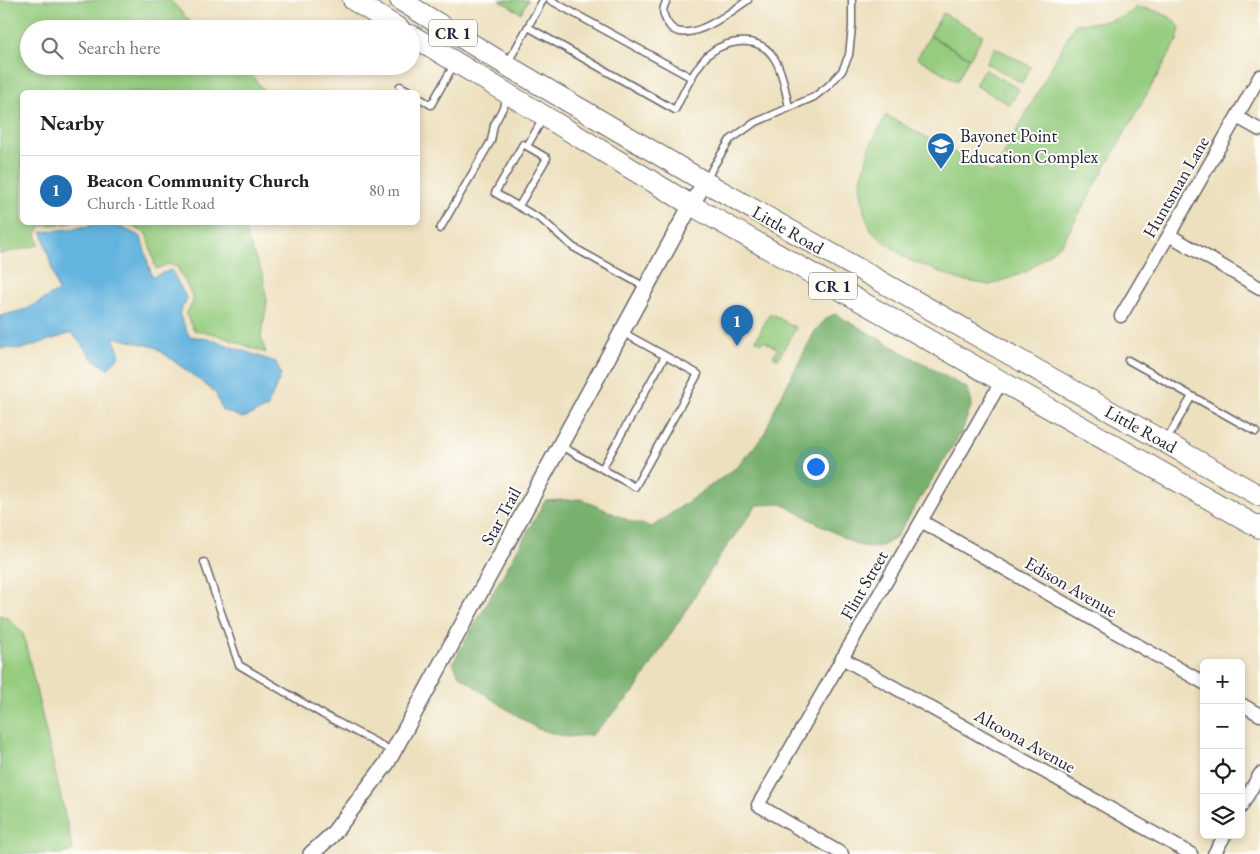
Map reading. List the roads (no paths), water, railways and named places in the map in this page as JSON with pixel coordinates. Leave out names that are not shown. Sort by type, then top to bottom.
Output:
[{"type":"main road","points":[[353,0],[385,20]]},
{"type":"main road","name":"Little Road","points":[[400,0],[506,65],[705,182],[1260,496]]},
{"type":"main road","name":"Little Road","points":[[420,40],[691,205],[1260,528]]},
{"type":"street","name":"Huntsman Lane","points":[[1121,316],[1260,76]]},
{"type":"street","points":[[1237,117],[1260,130]]},
{"type":"street","name":"Star Trail","points":[[311,854],[332,835],[394,752],[705,182]]},
{"type":"street","points":[[1169,235],[1260,288]]},
{"type":"street","name":"Flint Street","points":[[842,854],[758,805],[1001,382]]},
{"type":"street","name":"Edison Avenue","points":[[921,521],[1200,681]]},
{"type":"street","name":"Altoona Avenue","points":[[842,658],[1191,854]]},
{"type":"street","points":[[1245,706],[1260,715]]},
{"type":"street","points":[[1245,800],[1260,774]]},
{"type":"street","points":[[1214,854],[1223,839]]},
{"type":"lane","points":[[506,65],[543,0]]},
{"type":"lane","points":[[550,0],[692,78]]},
{"type":"lane","points":[[667,0],[663,15],[669,26],[678,31],[690,32],[709,26],[748,0]]},
{"type":"lane","points":[[705,182],[730,140],[754,123],[814,97],[842,71],[849,55],[852,0]]},
{"type":"lane","points":[[528,27],[675,110],[701,63],[712,51],[730,43],[747,42],[761,45],[774,56],[778,64],[789,107]]},
{"type":"lane","points":[[420,98],[430,105],[456,62]]},
{"type":"lane","points":[[400,86],[407,90]]},
{"type":"lane","points":[[440,229],[491,141],[494,125],[510,95]]},
{"type":"lane","points":[[527,146],[544,116]]},
{"type":"lane","points":[[519,206],[547,158],[523,144],[495,192],[542,220],[573,247],[646,288]]},
{"type":"lane","points":[[560,446],[635,488],[698,374],[622,332]]},
{"type":"lane","points":[[602,469],[666,356]]},
{"type":"lane","points":[[1128,360],[1256,432]]},
{"type":"lane","points":[[1165,442],[1192,396]]},
{"type":"lane","points":[[204,562],[239,665],[322,714],[394,752]]},
{"type":"water","points":[[106,225],[123,228],[141,237],[152,277],[171,270],[187,299],[179,313],[189,336],[213,340],[276,362],[281,375],[267,408],[243,418],[222,410],[215,392],[155,347],[113,337],[120,355],[108,369],[93,359],[72,333],[22,349],[0,348],[0,316],[27,309],[58,291],[42,232]]},
{"type":"place","name":"Bayonet Point Education Complex","points":[[941,170]]},
{"type":"place","name":"Beacon Community Church","points":[[737,346]]}]
